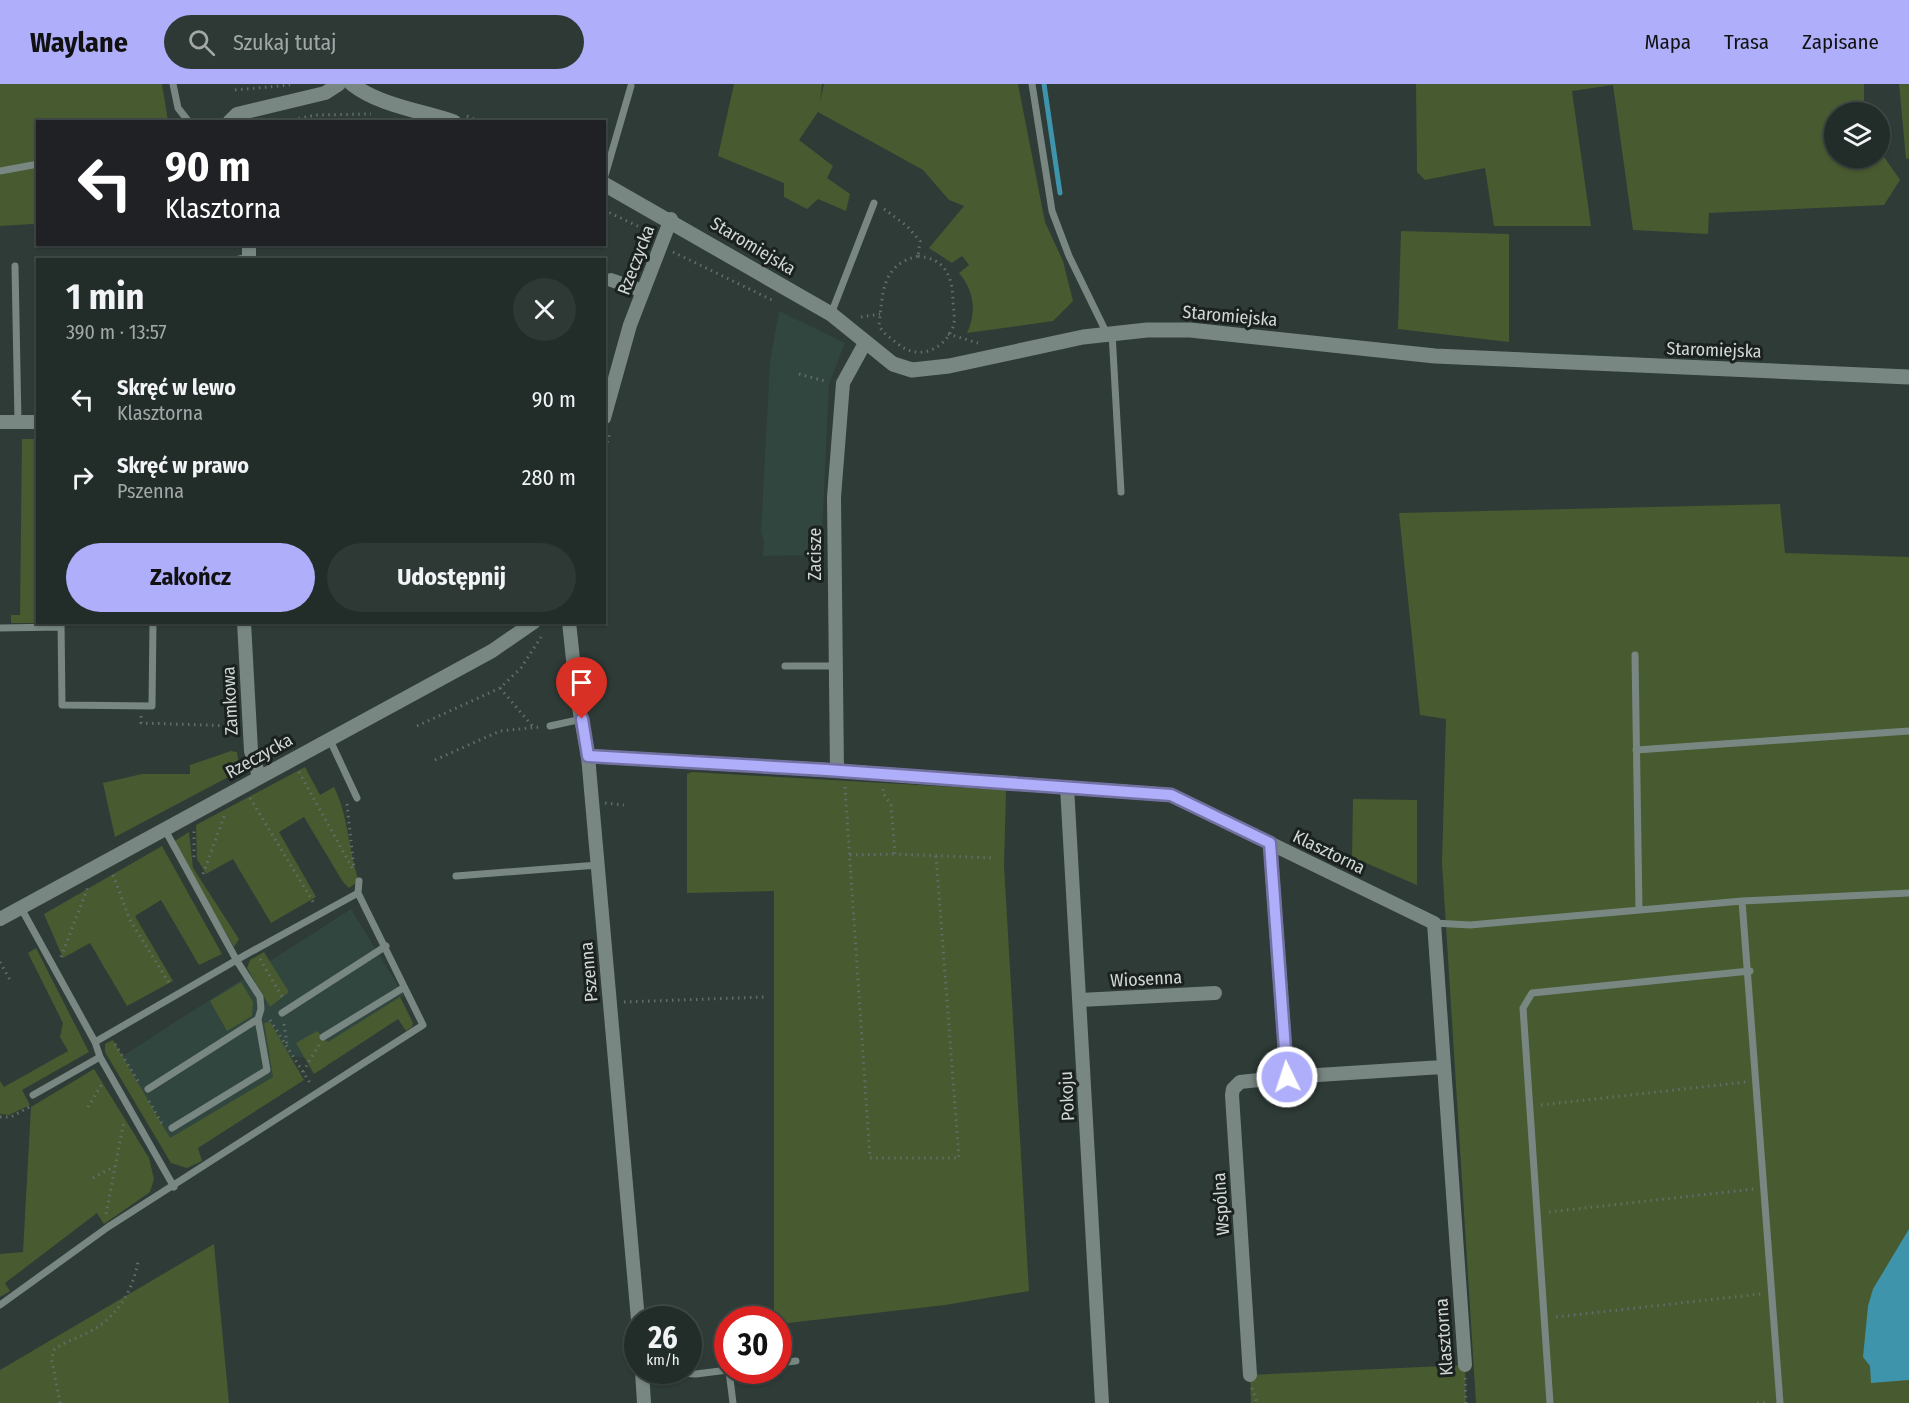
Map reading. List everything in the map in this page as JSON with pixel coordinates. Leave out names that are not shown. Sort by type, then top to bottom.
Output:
[{"type":"street","points":[[228,120],[237,114],[325,93],[339,84]]},
{"type":"street","points":[[352,84],[382,99],[448,120]]},
{"type":"street","name":"Staromiejska","points":[[606,185],[671,219],[831,314],[893,364],[921,370],[1109,333],[1190,330],[1457,358],[1909,377]]},
{"type":"street","name":"Rzeczycka","points":[[606,411],[630,325],[671,219]]},
{"type":"street","points":[[611,280],[643,291]]},
{"type":"street","name":"Zacisze","points":[[842,775],[835,666],[834,497],[843,383],[865,343]]},
{"type":"street","points":[[0,422],[36,422]]},
{"type":"street","name":"Zamkowa","points":[[244,624],[251,752],[259,776]]},
{"type":"street","name":"Pszenna","points":[[569,624],[588,756],[637,1306]]},
{"type":"street","name":"Rzeczycka","points":[[0,919],[540,625]]},
{"type":"street","name":"Klasztorna","points":[[588,756],[842,775],[884,774],[1171,795],[1434,923],[1464,1365]]},
{"type":"street","name":"Pokoju","points":[[1067,787],[1102,1403]]},
{"type":"street","points":[[1270,843],[1287,1077]]},
{"type":"street","name":"Wiosenna","points":[[1080,1000],[1215,993]]},
{"type":"street","name":"Wspólna","points":[[1250,1375],[1232,1095],[1240,1082],[1442,1067]]},
{"type":"street","points":[[643,1384],[644,1403]]},
{"type":"lane","points":[[173,84],[178,108],[187,120]]},
{"type":"lane","points":[[1032,84],[1052,211],[1069,256],[1109,333],[1121,492]]},
{"type":"lane","points":[[606,172],[632,86]]},
{"type":"lane","points":[[0,171],[36,164]]},
{"type":"lane","points":[[831,314],[874,203]]},
{"type":"lane","points":[[15,266],[18,422]]},
{"type":"lane","points":[[0,628],[62,625],[62,705],[152,706],[153,624]]},
{"type":"lane","points":[[1635,655],[1639,910]]},
{"type":"lane","points":[[784,666],[835,666]]},
{"type":"lane","points":[[550,726],[582,719]]},
{"type":"lane","points":[[1636,750],[1909,731]]},
{"type":"lane","points":[[329,738],[357,798]]},
{"type":"lane","points":[[164,828],[237,961],[260,997],[261,1009],[258,1019],[267,1070],[172,1128]]},
{"type":"lane","points":[[456,876],[598,865]]},
{"type":"lane","points":[[0,1305],[108,1227],[174,1187],[423,1025],[358,893],[360,881]]},
{"type":"lane","points":[[95,1042],[358,893]]},
{"type":"lane","points":[[1434,923],[1470,925],[1742,901],[1909,893]]},
{"type":"lane","points":[[1742,901],[1750,971],[1780,1403]]},
{"type":"lane","points":[[20,907],[95,1042],[100,1057],[174,1187]]},
{"type":"lane","points":[[282,1013],[386,946]]},
{"type":"lane","points":[[1550,1403],[1523,1008],[1532,993],[1750,971]]},
{"type":"lane","points":[[323,1037],[403,988]]},
{"type":"lane","points":[[148,1089],[258,1019]]},
{"type":"lane","points":[[33,1095],[100,1057]]},
{"type":"lane","points":[[792,1361],[796,1361]]},
{"type":"lane","points":[[730,1384],[733,1403]]},
{"type":"path","points":[[235,90],[296,84]]},
{"type":"path","points":[[291,120],[316,115],[360,114]]},
{"type":"path","points":[[874,203],[900,220],[920,241],[918,256]]},
{"type":"path","points":[[606,211],[654,234]]},
{"type":"path","points":[[669,249],[776,302]]},
{"type":"path","points":[[918,256],[937,262],[947,270],[952,279],[954,326],[934,350],[919,351],[902,348],[881,330],[879,325],[887,275],[899,263],[918,256]]},
{"type":"path","points":[[859,318],[880,314]]},
{"type":"path","points":[[948,334],[983,344]]},
{"type":"path","points":[[799,374],[833,383]]},
{"type":"path","points":[[417,726],[500,688],[520,668],[540,625]]},
{"type":"path","points":[[500,688],[534,728]]},
{"type":"path","points":[[141,723],[239,726]]},
{"type":"path","points":[[435,760],[500,731],[550,726]]},
{"type":"path","points":[[296,768],[360,881]]},
{"type":"path","points":[[884,774],[883,793],[891,805],[895,854]]},
{"type":"path","points":[[842,775],[850,855],[870,1158],[959,1158],[936,856]]},
{"type":"path","points":[[248,794],[320,913]]},
{"type":"path","points":[[347,801],[354,871]]},
{"type":"path","points":[[203,874],[228,804]]},
{"type":"path","points":[[194,823],[193,856],[208,883]]},
{"type":"path","points":[[850,855],[895,854],[993,858]]},
{"type":"path","points":[[110,868],[130,920],[177,996]]},
{"type":"path","points":[[61,958],[92,877]]},
{"type":"path","points":[[254,950],[290,1008]]},
{"type":"path","points":[[0,962],[10,980]]},
{"type":"path","points":[[610,1003],[764,997]]},
{"type":"path","points":[[282,1013],[288,1048]]},
{"type":"path","points":[[272,1022],[303,1072],[323,1037]]},
{"type":"path","points":[[1530,1107],[1757,1080]]},
{"type":"path","points":[[88,1107],[103,1083]]},
{"type":"path","points":[[0,1117],[11,1117],[41,1100],[44,1089]]},
{"type":"path","points":[[108,1227],[105,1221],[128,1106]]},
{"type":"path","points":[[93,1178],[115,1166]]},
{"type":"path","points":[[1537,1213],[1764,1187]]},
{"type":"path","points":[[60,1403],[52,1361],[53,1351],[90,1332],[118,1310],[132,1288],[138,1262]]},
{"type":"path","points":[[1544,1318],[1772,1293]]},
{"type":"path","name":"Klasztorna","points":[[1464,1365],[1466,1403]]},
{"type":"shaded area","points":[[779,311],[845,343],[829,384],[821,555],[763,556],[764,541],[761,532],[770,361]]},
{"type":"shaded area","points":[[351,909],[404,995],[304,1058],[270,1052],[273,1077],[169,1139],[121,1057]]},
{"type":"green space","points":[[0,84],[162,84],[168,120],[36,120],[36,228],[33,224],[0,226]]},
{"type":"green space","points":[[734,84],[822,84],[820,102],[824,84],[1018,84],[1045,222],[1063,261],[1073,301],[1053,321],[967,333],[973,309],[971,294],[959,273],[969,265],[962,256],[952,263],[929,248],[964,206],[949,200],[923,170],[818,112],[799,140],[833,166],[827,178],[850,194],[846,211],[818,199],[807,209],[784,197],[784,183],[718,156]]},
{"type":"green space","points":[[1416,84],[1864,84],[1864,102],[1824,102],[1824,168],[1890,168],[1890,166],[1900,180],[1884,205],[1709,213],[1708,234],[1633,230],[1613,85],[1572,91],[1591,226],[1494,226],[1485,168],[1425,180],[1417,172]]},
{"type":"green space","points":[[1899,84],[1909,84],[1909,158],[1906,159]]},
{"type":"green space","points":[[1401,231],[1509,234],[1509,342],[1398,329]]},
{"type":"green space","points":[[22,439],[36,439],[36,623],[11,623],[11,615],[20,615]]},
{"type":"green space","points":[[1780,504],[1785,553],[1909,557],[1909,1403],[1476,1403],[1442,863],[1446,719],[1420,715],[1399,513]]},
{"type":"green space","points":[[231,751],[237,752],[239,765],[234,774],[115,837],[103,783],[142,774],[190,774],[190,765]]},
{"type":"green space","points":[[305,767],[320,795],[334,787],[343,810],[359,881],[349,888],[343,882],[304,817],[279,832],[316,897],[271,923],[233,859],[206,874],[197,859],[196,825]]},
{"type":"green space","points":[[692,772],[1006,790],[1004,866],[1029,1291],[945,1305],[792,1323],[792,1306],[774,1306],[774,891],[687,893],[687,774]]},
{"type":"green space","points":[[1353,799],[1417,800],[1417,885],[1352,857]]},
{"type":"green space","points":[[189,832],[193,868],[239,939],[234,947],[173,842]]},
{"type":"green space","points":[[162,846],[222,954],[199,965],[161,900],[135,916],[173,981],[127,1006],[90,943],[63,958],[44,914]]},
{"type":"green space","points":[[36,948],[89,1052],[22,1090],[30,1105],[9,1115],[0,1114],[0,1081],[4,1087],[68,1051],[60,1037],[63,1023],[28,953]]},
{"type":"green space","points":[[264,952],[289,992],[270,1007],[247,968],[250,960]]},
{"type":"green space","points":[[241,982],[253,1002],[252,1016],[227,1031],[210,1001]]},
{"type":"green space","points":[[400,997],[413,1023],[412,1027],[406,1031],[398,1019],[314,1074],[296,1043],[317,1031],[328,1042]]},
{"type":"green space","points":[[270,1022],[304,1080],[198,1148],[202,1161],[187,1168],[171,1163],[105,1052],[105,1044],[113,1040],[170,1138],[273,1077],[264,1023]]},
{"type":"green space","points":[[94,1069],[149,1158],[154,1179],[150,1192],[104,1224],[97,1213],[5,1283],[10,1291],[0,1297],[0,1254],[23,1252],[31,1107]]},
{"type":"green space","points":[[214,1244],[229,1403],[0,1403],[0,1370]]},
{"type":"green space","points":[[1465,1365],[1466,1403],[1251,1403],[1250,1375]]},
{"type":"water","points":[[1909,1229],[1909,1380],[1871,1383],[1870,1366],[1863,1357],[1868,1306],[1873,1289]]},
{"type":"waterway","points":[[1044,84],[1060,193]]},
{"type":"route","points":[[582,719],[588,756],[827,770],[1171,795],[1270,843],[1287,1077]]}]
